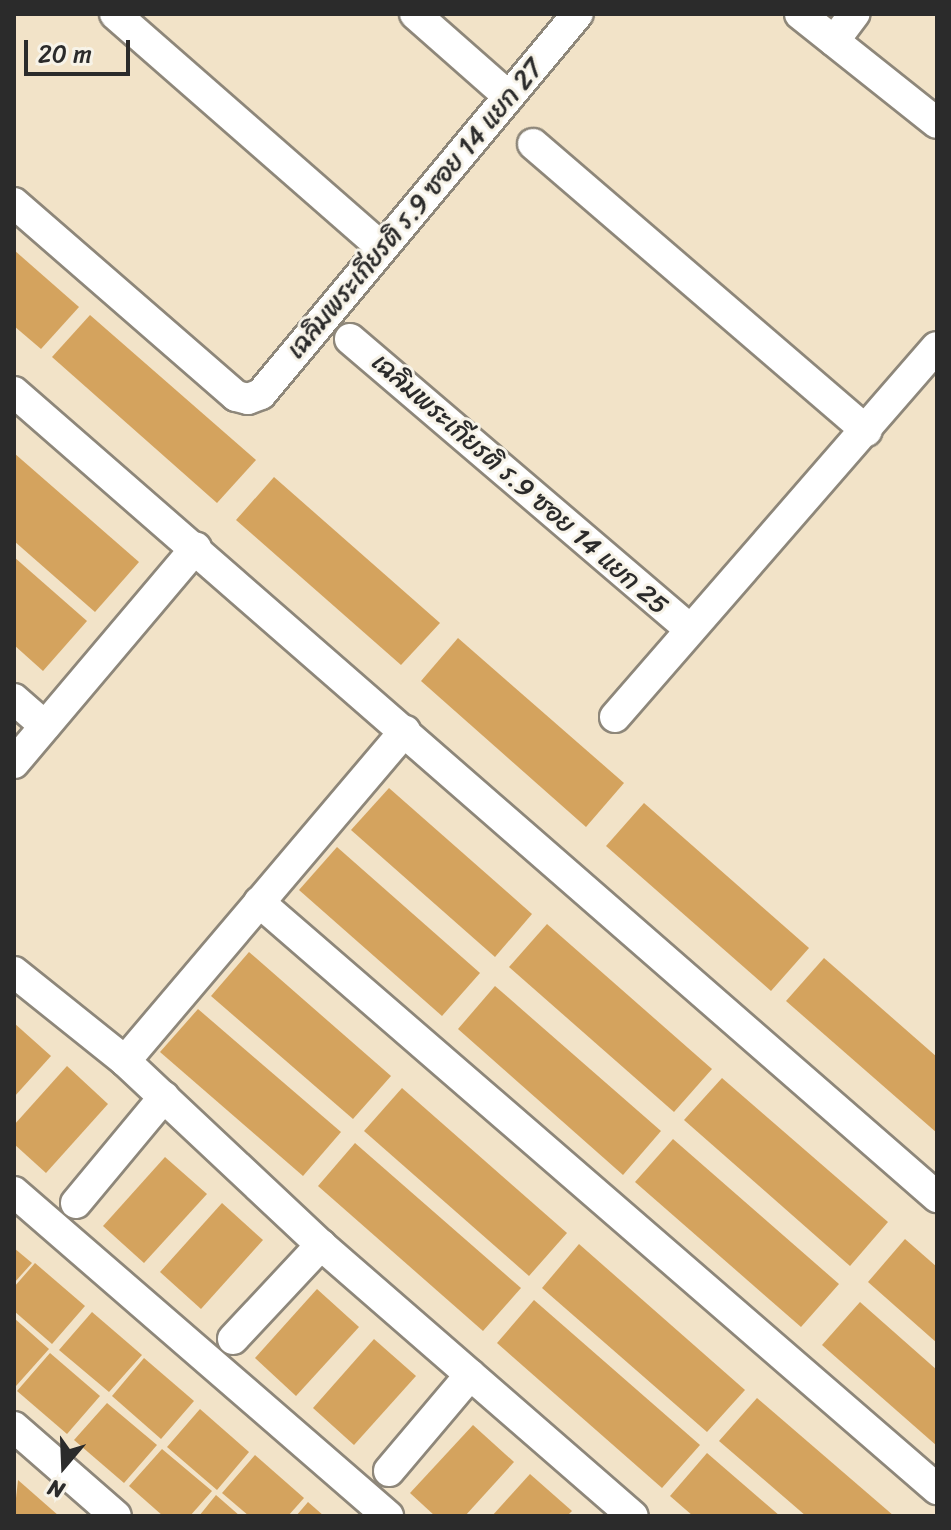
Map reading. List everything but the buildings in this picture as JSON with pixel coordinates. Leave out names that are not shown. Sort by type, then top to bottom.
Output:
[{"type":"street","points":[[115,14],[381,247]]},
{"type":"street","points":[[415,14],[509,97]]},
{"type":"street","name":"เฉลิมพระเกียรติ ร.9 ซอย 14 แยก 27","points":[[14,203],[236,396],[248,399],[261,394],[578,14]]},
{"type":"street","points":[[800,14],[937,123]]},
{"type":"street","points":[[834,41],[854,14]]},
{"type":"street","points":[[533,144],[867,431]]},
{"type":"street","name":"เฉลิมพระเกียรติ ร.9 ซอย 14 แยก 25","points":[[350,339],[689,629]]},
{"type":"street","name":"เฉลิมพระเกียรติ ร.9 ซอย 14 แยก 25","points":[[615,717],[937,347]]},
{"type":"street","points":[[14,392],[937,1197]]},
{"type":"street","points":[[14,763],[196,548]]},
{"type":"street","points":[[14,699],[45,726]]},
{"type":"street","points":[[125,1061],[405,731]]},
{"type":"street","points":[[259,902],[937,1489]]},
{"type":"street","points":[[14,972],[125,1061],[321,1245],[626,1514]]},
{"type":"street","points":[[76,1203],[164,1097]]},
{"type":"street","points":[[14,1192],[388,1516]]},
{"type":"street","points":[[233,1339],[321,1245]]},
{"type":"street","points":[[389,1471],[470,1375]]},
{"type":"street","points":[[14,1427],[116,1516]]}]
